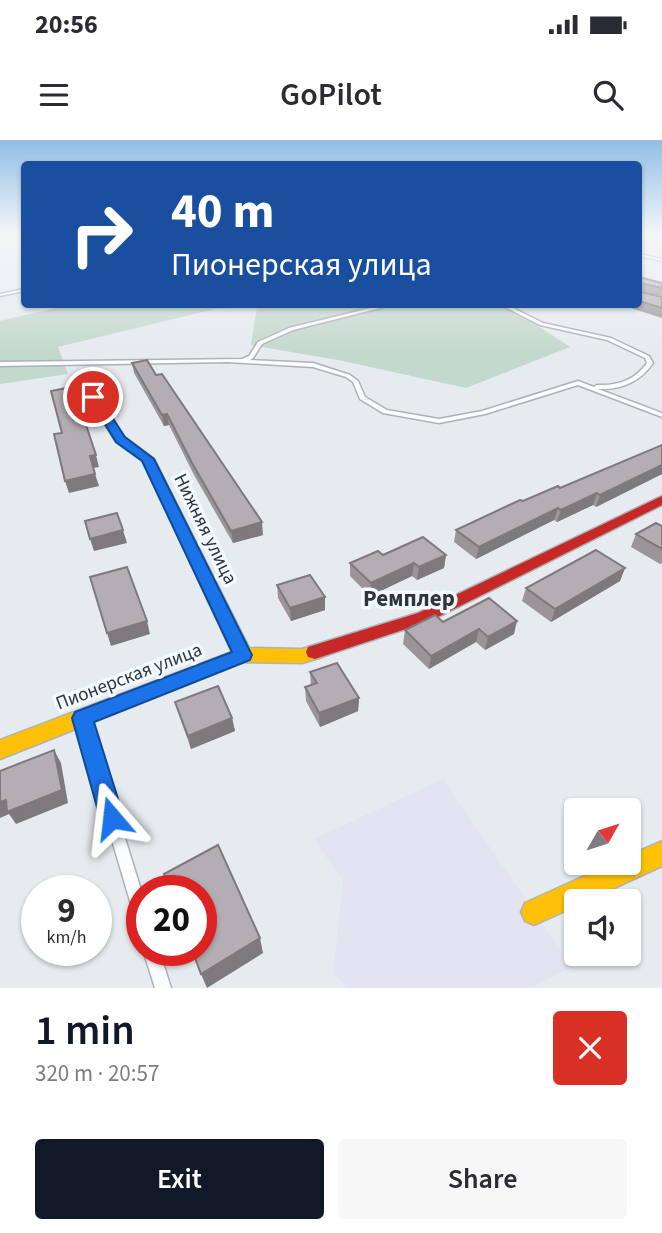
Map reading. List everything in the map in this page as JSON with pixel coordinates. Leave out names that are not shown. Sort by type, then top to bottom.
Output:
[{"type":"street","name":"Нижняя улица","points":[[93,397],[120,439],[148,459],[243,655]]},
{"type":"street","name":"Пионерская улица","points":[[0,750],[243,655],[302,656],[424,617],[662,500]]},
{"type":"street","points":[[534,912],[662,853]]},
{"type":"lane","points":[[0,295],[21,291]]},
{"type":"lane","points":[[243,360],[251,357],[260,343],[291,329],[378,308]]},
{"type":"lane","points":[[0,364],[243,360],[313,365],[335,370],[355,382],[362,398],[370,405],[411,418],[439,421],[483,413],[578,383],[601,388],[617,386],[638,378],[650,363],[647,356],[626,345],[553,327],[510,308]]},
{"type":"lane","points":[[578,383],[662,415]]},
{"type":"lane","points":[[82,718],[129,875]]},
{"type":"lane","points":[[156,966],[163,988]]},
{"type":"shaded area","points":[[443,779],[564,955],[564,966],[572,967],[530,988],[347,988],[333,973],[343,881],[314,839]]},
{"type":"green space","points":[[56,308],[236,308],[215,309],[58,347],[68,374],[0,384],[0,321]]},
{"type":"green space","points":[[257,308],[511,308],[570,347],[466,388],[343,361],[251,345]]},
{"type":"building","points":[[642,278],[662,283],[662,288],[642,283]]},
{"type":"building","points":[[642,292],[662,297],[662,308],[642,302]]},
{"type":"building","points":[[147,360],[156,375],[162,374],[262,522],[231,531],[167,414],[162,415],[132,363]]},
{"type":"building","points":[[67,388],[74,411],[81,410],[96,455],[90,456],[95,474],[65,481],[54,434],[62,433],[51,391]]},
{"type":"building","points":[[662,445],[662,465],[600,495],[597,493],[561,510],[558,508],[479,547],[456,530],[520,500],[558,486],[560,488]]},
{"type":"building","points":[[117,513],[123,530],[90,539],[85,521]]},
{"type":"building","points":[[656,523],[662,526],[662,549],[636,534]]},
{"type":"building","points":[[423,537],[446,555],[419,567],[414,563],[371,583],[350,563],[378,551],[383,555]]},
{"type":"building","points":[[596,550],[625,568],[555,609],[526,588]]},
{"type":"building","points":[[127,567],[147,621],[107,633],[90,577]]},
{"type":"building","points":[[310,575],[325,597],[290,608],[277,585]]},
{"type":"building","points":[[489,598],[517,621],[488,637],[479,629],[431,656],[405,630],[435,615],[443,622]]},
{"type":"building","points":[[337,663],[359,698],[319,713],[305,687],[317,683],[310,672]]},
{"type":"building","points":[[218,686],[232,718],[188,736],[175,702]]},
{"type":"building","points":[[54,750],[62,790],[7,812],[6,800],[0,802],[0,771]]},
{"type":"building","points":[[218,845],[260,938],[217,964],[217,875],[164,874]]},
{"type":"building","points":[[198,966],[214,966],[201,974]]},
{"type":"traffic: slow","points":[[93,397],[120,439],[148,459],[243,655]]},
{"type":"traffic: slow","points":[[0,750],[243,655],[302,656],[315,652]]},
{"type":"traffic: slow","points":[[534,912],[662,853]]},
{"type":"traffic: jam","points":[[315,652],[424,617],[662,500]]},
{"type":"district","name":"Ремплер","points":[[409,598]]},
{"type":"route","points":[[93,397],[120,439],[148,459],[243,655],[82,718],[112,818]]}]
